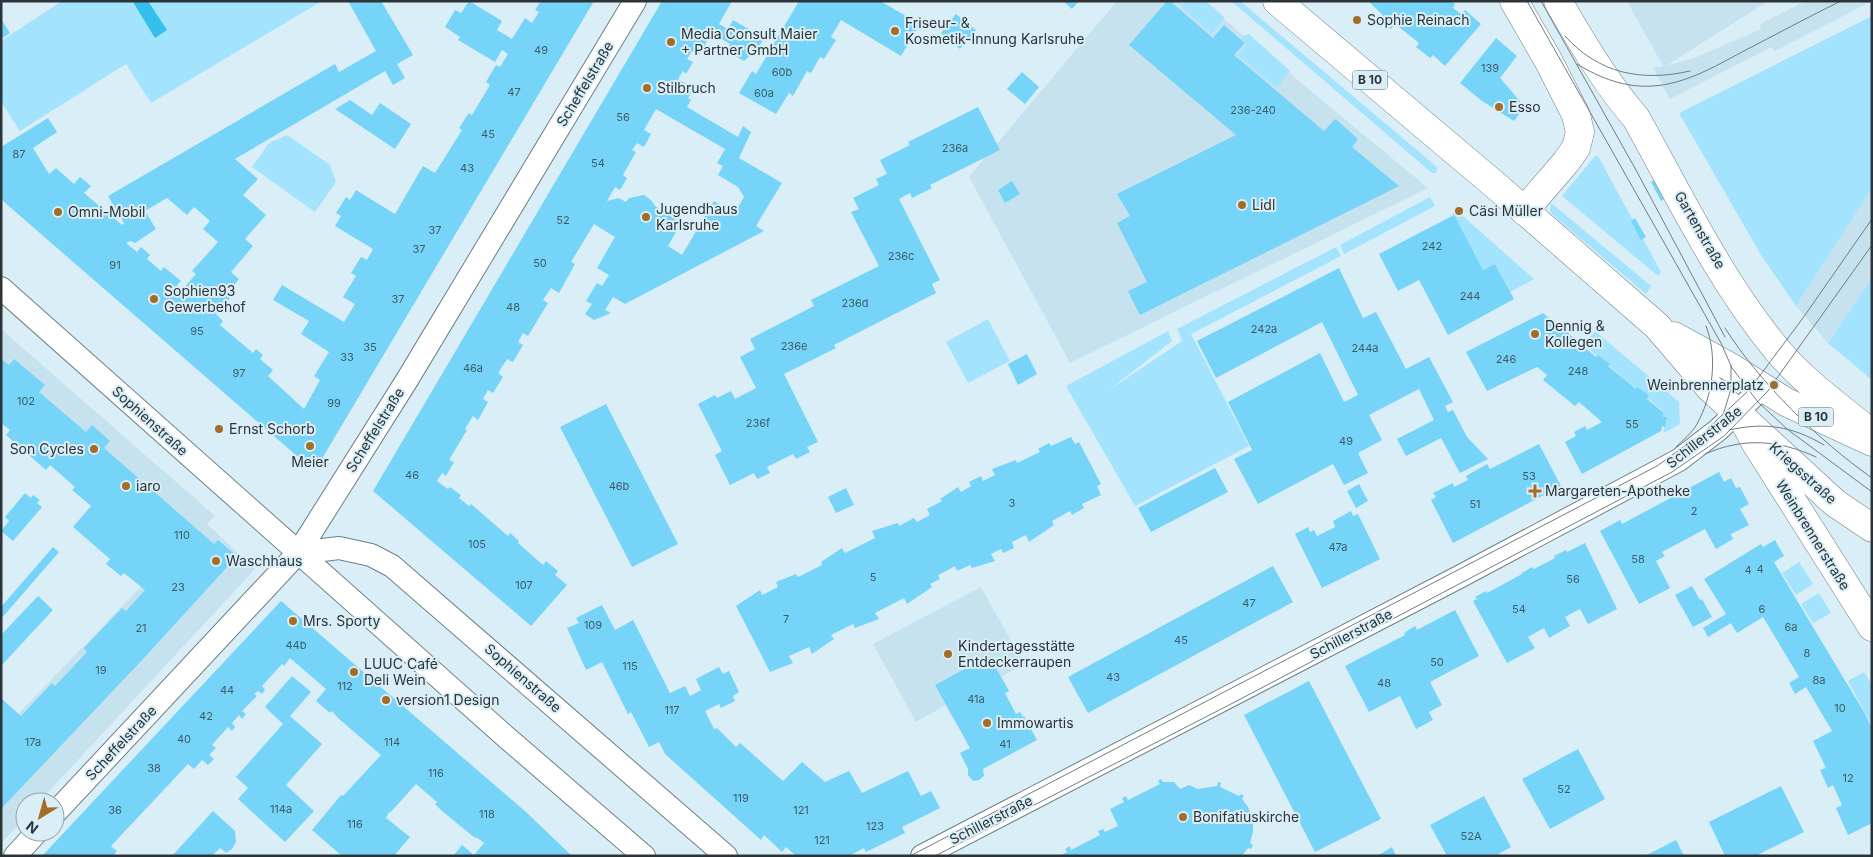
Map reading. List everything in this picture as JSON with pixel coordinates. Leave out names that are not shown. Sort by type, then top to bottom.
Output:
[{"type":"main road","name":"B 10","points":[[1277,1],[1657,326],[1710,388],[1740,416]]},
{"type":"main road","points":[[1514,1],[1548,60],[1576,115],[1580,132],[1576,148],[1524,211]]},
{"type":"main road","name":"Gartenstraße","points":[[1558,1],[1580,40],[1624,104],[1636,118],[1721,268],[1760,327],[1788,362],[1872,434]]},
{"type":"main road","name":"B 10","points":[[1657,326],[1803,411],[1872,442]]},
{"type":"main road","name":"Weinbrennerstraße","points":[[1740,416],[1872,628]]},
{"type":"main road","name":"Kriegsstraße","points":[[1740,416],[1835,503],[1872,528]]},
{"type":"street","name":"Scheffelstraße","points":[[65,802],[298,553],[407,380],[635,1]]},
{"type":"street","name":"Sophienstraße","points":[[1,288],[298,553],[644,856]]},
{"type":"street","name":"Schillerstraße","points":[[922,856],[1445,585],[1671,465],[1740,416],[1763,388]]},
{"type":"street","name":"Sophienstraße","points":[[298,553],[339,548],[371,555],[392,566],[726,856]]},
{"type":"street","points":[[15,856],[28,842]]},
{"type":"shaded area","points":[[62,1],[322,1],[151,103],[126,64],[20,131],[1,102],[1,41]]},
{"type":"shaded area","points":[[134,1],[148,1],[167,30],[155,38]]},
{"type":"shaded area","points":[[1117,1],[1202,1],[1428,188],[1070,363],[969,177]]},
{"type":"shaded area","points":[[1188,1],[1206,1],[1225,18],[1212,34],[1180,6]]},
{"type":"shaded area","points":[[1231,1],[1240,1],[1437,167],[1436,173],[1432,173]]},
{"type":"shaded area","points":[[1627,1],[1768,1],[1666,66],[1697,57],[1761,29],[1760,24],[1806,1],[1872,1],[1775,51],[1771,47],[1670,99],[1653,68],[1663,66]]},
{"type":"shaded area","points":[[1872,16],[1872,188],[1796,306],[1761,255],[1679,113]]},
{"type":"shaded area","points":[[1249,34],[1290,71],[1277,88],[1237,55],[1247,44],[1241,37]]},
{"type":"shaded area","points":[[287,135],[330,165],[336,182],[315,212],[252,167],[269,143]]},
{"type":"shaded area","points":[[1595,156],[1598,156],[1661,272],[1658,276],[1562,196]]},
{"type":"shaded area","points":[[1872,188],[1872,278],[1828,343],[1796,306]]},
{"type":"shaded area","points":[[1430,197],[1435,206],[1344,254],[1340,245]]},
{"type":"shaded area","points":[[1551,203],[1651,286],[1646,294],[1553,215],[1550,210]]},
{"type":"shaded area","points":[[1456,210],[1534,279],[1510,292],[1495,264],[1483,270],[1452,214]]},
{"type":"shaded area","points":[[1336,247],[1341,256],[1191,334],[1249,446],[1135,506],[1066,386],[1168,331],[1172,341],[1106,392],[1182,341],[1177,329]]},
{"type":"shaded area","points":[[1872,278],[1872,380],[1828,343]]},
{"type":"shaded area","points":[[988,319],[1010,361],[968,383],[946,342]]},
{"type":"shaded area","points":[[1,329],[215,516],[207,524],[255,569],[48,792],[15,792],[15,828],[1,843],[1,732],[176,550],[1,398]]},
{"type":"shaded area","points":[[1595,331],[1679,402],[1680,424],[1664,433],[1663,411],[1584,345]]},
{"type":"shaded area","points":[[1799,562],[1813,584],[1796,595],[1782,573]]},
{"type":"shaded area","name":"Kindertagesstätte Entdeckerraupen","points":[[981,587],[1024,664],[1001,677],[1009,691],[954,721],[946,705],[916,722],[873,644]]},
{"type":"shaded area","points":[[1819,593],[1831,613],[1813,623],[1801,604]]},
{"type":"shaded area","points":[[1864,672],[1872,685],[1872,726],[1848,681]]},
{"type":"building","points":[[348,1],[381,1],[413,55],[397,64],[405,78],[393,85],[385,71],[235,159],[258,179],[243,195],[266,215],[245,239],[253,246],[231,272],[239,279],[227,294],[231,297],[216,314],[223,321],[220,325],[253,353],[256,349],[263,355],[260,359],[273,370],[268,376],[304,409],[320,380],[314,376],[329,352],[301,334],[309,321],[273,300],[282,285],[344,322],[355,304],[343,297],[356,276],[351,273],[361,257],[367,260],[373,249],[335,226],[341,216],[336,213],[346,197],[350,200],[356,190],[395,214],[423,166],[435,173],[462,130],[459,128],[469,113],[472,115],[490,85],[486,82],[496,65],[500,67],[508,54],[502,50],[495,62],[458,40],[460,37],[445,27],[455,10],[461,13],[469,1],[502,21],[497,30],[512,39],[525,18],[532,23],[539,12],[535,10],[541,1],[594,1],[320,462],[305,463],[4,202],[1,198],[1,147],[48,118],[57,132],[33,148],[49,174],[56,168],[74,184],[80,177],[91,186],[84,193],[122,225],[124,223],[108,196],[335,64],[339,72],[376,51]],"holes":[[[167,198],[187,215],[194,207],[210,221],[203,229],[218,242],[192,271],[196,274],[182,290],[177,285],[181,281],[164,267],[161,271],[147,259],[150,255],[141,247],[137,252],[126,243],[130,241],[135,243],[156,229],[145,211]]]},
{"type":"building","points":[[662,1],[732,1],[719,24],[728,29],[733,20],[764,38],[759,47],[744,61],[726,51],[730,44],[706,30],[701,38],[707,41],[699,55],[692,51],[687,59],[693,62],[686,74],[683,71],[678,79],[694,89],[688,98],[691,100],[687,107],[738,137],[743,126],[751,132],[739,158],[782,183],[756,226],[764,231],[625,304],[613,297],[605,310],[611,313],[594,320],[585,314],[592,304],[586,301],[597,283],[602,286],[609,275],[597,268],[615,237],[594,224],[571,262],[575,264],[559,293],[551,288],[543,300],[548,303],[528,336],[523,333],[518,342],[523,345],[513,362],[507,359],[498,373],[503,377],[493,393],[488,390],[483,399],[488,402],[478,420],[473,416],[449,460],[454,462],[446,476],[442,473],[437,481],[461,495],[459,498],[469,506],[471,504],[508,536],[510,533],[519,541],[518,543],[543,565],[546,561],[558,571],[555,575],[567,585],[531,626],[373,491]],"holes":[[[656,109],[725,149],[717,163],[723,166],[718,175],[738,187],[744,197],[734,214],[714,201],[682,255],[668,246],[681,223],[655,206],[651,200],[644,195],[629,198],[626,202],[619,198],[607,201],[615,187],[620,190],[627,178],[623,175],[636,152],[632,150],[637,143],[644,147],[651,134],[644,130]]]},
{"type":"building","points":[[799,1],[880,1],[920,24],[901,56],[841,20],[831,37],[836,40],[824,59],[820,57],[811,73],[807,71],[793,96],[789,93],[776,114],[739,93],[752,71],[756,74]]},
{"type":"building","points":[[1063,1],[1079,1],[1072,9]]},
{"type":"building","name":"Lidl","points":[[1167,1],[1170,1],[1213,38],[1224,25],[1245,43],[1234,55],[1324,131],[1335,119],[1339,122],[1358,139],[1352,147],[1399,186],[1140,315],[1128,291],[1147,282],[1117,223],[1130,216],[1117,194],[1236,135],[1129,45]]},
{"type":"building","points":[[1372,1],[1451,1],[1455,4],[1453,8],[1461,14],[1465,10],[1481,24],[1445,66],[1433,55],[1430,58],[1416,47],[1419,43],[1395,24],[1391,29],[1379,20],[1383,15],[1370,3]]},
{"type":"building","points":[[956,14],[976,30],[960,49],[941,33]]},
{"type":"building","points":[[1,19],[10,33],[1,39]]},
{"type":"building","points":[[1496,38],[1517,56],[1500,78],[1525,107],[1514,121],[1482,101],[1460,83]]},
{"type":"building","points":[[1022,72],[1039,87],[1025,104],[1007,89]]},
{"type":"building","points":[[350,100],[372,115],[380,103],[411,124],[395,149],[335,109]]},
{"type":"building","points":[[978,107],[1000,150],[930,185],[932,188],[912,198],[910,193],[899,199],[940,280],[932,284],[936,293],[834,345],[836,348],[784,374],[818,442],[807,447],[810,452],[796,459],[793,454],[767,467],[770,473],[757,479],[754,473],[730,485],[715,455],[722,451],[698,404],[715,395],[717,398],[731,391],[735,399],[756,388],[740,357],[755,349],[750,339],[814,306],[811,300],[879,266],[851,212],[859,209],[853,198],[879,185],[876,179],[887,174],[880,160],[910,145],[908,142]]},
{"type":"building","points":[[1655,179],[1666,198],[1661,201],[1651,182]]},
{"type":"building","points":[[1012,181],[1020,194],[1005,203],[998,190]]},
{"type":"building","points":[[1454,215],[1483,270],[1495,264],[1514,299],[1448,335],[1419,280],[1398,291],[1379,254]]},
{"type":"building","points":[[1635,218],[1646,237],[1641,240],[1631,221]]},
{"type":"building","points":[[1339,268],[1363,318],[1376,312],[1406,369],[1429,357],[1453,402],[1445,406],[1448,412],[1453,410],[1467,437],[1488,459],[1460,473],[1441,438],[1406,456],[1397,439],[1434,420],[1419,389],[1369,415],[1382,440],[1358,453],[1368,473],[1344,485],[1333,464],[1258,504],[1234,459],[1252,450],[1228,402],[1320,353],[1344,402],[1358,395],[1322,322],[1216,378],[1197,341]]},
{"type":"building","points":[[1543,313],[1557,325],[1559,322],[1570,332],[1569,334],[1596,357],[1598,355],[1610,364],[1608,366],[1636,389],[1638,387],[1649,396],[1647,399],[1663,412],[1663,417],[1667,417],[1665,427],[1662,426],[1661,431],[1582,474],[1565,442],[1576,436],[1574,432],[1585,426],[1587,430],[1602,422],[1579,402],[1575,406],[1543,380],[1547,375],[1537,367],[1487,391],[1466,352]]},
{"type":"building","points":[[1027,354],[1037,374],[1018,385],[1008,364]]},
{"type":"building","points":[[1,359],[9,365],[14,359],[45,385],[39,392],[86,432],[92,425],[110,441],[104,448],[214,544],[218,540],[237,556],[144,658],[17,792],[15,792],[1,809],[1,698],[21,716],[52,683],[55,686],[87,652],[84,648],[122,608],[126,611],[145,590],[124,573],[121,576],[106,564],[110,559],[73,527],[91,506],[72,490],[75,487],[50,465],[46,470],[6,435],[10,430],[1,423]]},
{"type":"building","points":[[606,404],[678,544],[632,567],[560,427]]},
{"type":"building","points":[[1071,437],[1075,444],[1079,442],[1101,484],[1097,486],[1101,495],[1082,504],[1084,508],[1072,515],[1070,511],[1052,521],[1054,525],[1029,542],[1026,535],[1012,542],[1014,548],[1003,553],[1001,549],[991,554],[995,561],[972,568],[970,565],[957,571],[955,566],[938,575],[940,579],[930,584],[932,587],[907,604],[904,598],[875,613],[879,619],[855,628],[853,624],[831,635],[834,639],[812,654],[809,647],[789,656],[793,663],[770,672],[736,606],[760,590],[762,595],[778,587],[776,582],[796,574],[798,577],[822,565],[821,562],[842,548],[845,553],[875,538],[872,531],[898,523],[899,526],[914,518],[917,522],[930,515],[927,509],[942,501],[940,499],[958,487],[961,492],[971,486],[969,482],[981,476],[983,481],[995,475],[992,469],[1016,460],[1017,463],[1040,452],[1038,449],[1049,443],[1051,446]]},
{"type":"building","points":[[1539,444],[1561,486],[1453,543],[1431,500],[1436,497],[1433,493],[1453,483],[1454,487],[1468,480],[1466,476],[1487,464],[1490,469]]},
{"type":"building","points":[[1215,468],[1228,492],[1151,532],[1138,508]]},
{"type":"building","points":[[1719,472],[1724,482],[1731,478],[1736,488],[1740,487],[1749,504],[1740,509],[1749,525],[1731,534],[1733,539],[1716,549],[1705,529],[1662,552],[1665,556],[1656,561],[1670,588],[1639,604],[1600,531],[1620,520],[1622,524]]},
{"type":"building","points":[[1359,484],[1368,501],[1356,508],[1347,491]]},
{"type":"building","points":[[846,488],[854,505],[836,513],[828,497]]},
{"type":"building","points":[[25,493],[31,498],[33,495],[40,500],[37,503],[42,507],[13,541],[1,531],[9,521],[5,517]]},
{"type":"building","points":[[1351,511],[1353,516],[1358,514],[1380,559],[1322,588],[1295,534],[1308,527],[1310,532],[1314,530],[1317,536],[1335,527],[1333,521]]},
{"type":"building","points":[[1775,540],[1784,556],[1774,562],[1872,728],[1872,823],[1848,835],[1836,808],[1842,805],[1833,785],[1828,788],[1820,770],[1826,768],[1813,741],[1832,731],[1806,687],[1795,694],[1789,683],[1799,677],[1763,617],[1737,633],[1731,623],[1708,637],[1703,628],[1726,614],[1704,579],[1761,544],[1763,547]]},
{"type":"building","points":[[1585,543],[1617,609],[1588,624],[1580,609],[1565,617],[1570,626],[1549,638],[1544,628],[1528,637],[1535,648],[1507,663],[1473,601],[1477,599],[1475,597],[1486,591],[1487,593],[1532,567],[1534,569],[1566,550],[1567,552]]},
{"type":"building","points":[[53,547],[59,552],[1,619],[1,607]]},
{"type":"building","points":[[1273,566],[1293,602],[1088,713],[1068,677]]},
{"type":"building","points":[[1692,586],[1712,617],[1693,627],[1675,595]]},
{"type":"building","points":[[38,596],[53,610],[1,666],[1,635]]},
{"type":"building","points":[[281,601],[526,812],[572,856],[453,856],[462,845],[474,855],[484,843],[442,811],[435,804],[437,802],[416,784],[389,812],[386,818],[410,837],[394,856],[342,856],[312,830],[341,795],[343,796],[381,755],[332,711],[330,713],[316,701],[326,689],[290,658],[262,686],[265,690],[262,694],[258,691],[254,694],[257,696],[242,711],[246,714],[242,719],[239,715],[232,723],[235,727],[232,731],[228,727],[212,745],[216,748],[209,755],[214,759],[208,765],[202,760],[194,769],[188,764],[111,846],[117,851],[113,856],[42,856],[55,842],[65,842],[65,831]]},
{"type":"building","points":[[602,605],[615,630],[633,620],[670,693],[685,686],[690,696],[701,690],[696,679],[719,667],[723,674],[729,671],[739,692],[733,696],[735,701],[721,708],[719,704],[705,711],[714,729],[717,728],[736,747],[740,743],[783,781],[802,762],[825,782],[849,771],[862,793],[908,771],[921,796],[931,791],[940,808],[902,827],[905,833],[866,852],[864,848],[849,856],[796,856],[786,847],[782,852],[764,835],[761,840],[665,754],[659,742],[649,747],[631,712],[628,714],[602,662],[586,670],[567,628],[579,623],[576,618]]},
{"type":"building","points":[[1455,610],[1479,656],[1430,682],[1442,705],[1429,712],[1433,720],[1416,729],[1400,696],[1369,712],[1345,666],[1405,635],[1404,633],[1415,626],[1417,630]]},
{"type":"building","points":[[989,656],[1009,691],[1005,693],[1016,714],[1020,712],[1024,716],[1037,740],[983,769],[984,776],[979,780],[973,781],[968,775],[968,769],[960,753],[970,748],[935,685]]},
{"type":"building","points":[[292,676],[311,692],[290,716],[322,744],[286,785],[314,811],[285,842],[238,799],[248,788],[236,777],[283,724],[265,707]]},
{"type":"building","points":[[1309,681],[1381,819],[1315,852],[1244,715]]},
{"type":"building","points":[[1578,749],[1605,799],[1550,829],[1522,779]]},
{"type":"building","name":"Bonifatiuskirche","points":[[1161,779],[1163,782],[1174,782],[1180,789],[1189,785],[1198,789],[1217,786],[1218,782],[1221,783],[1220,787],[1239,796],[1241,794],[1244,796],[1242,799],[1252,817],[1256,817],[1256,822],[1253,822],[1250,843],[1253,845],[1251,849],[1248,848],[1242,856],[1060,856],[1067,852],[1065,849],[1070,846],[1071,850],[1100,835],[1098,831],[1103,829],[1105,832],[1118,826],[1110,809],[1124,802],[1122,798],[1126,796],[1128,800],[1160,784],[1158,781]]},
{"type":"building","points":[[1781,786],[1804,832],[1755,856],[1725,856],[1709,822]]},
{"type":"building","points":[[1484,796],[1511,847],[1495,856],[1447,856],[1430,825]]},
{"type":"building","points":[[213,811],[235,831],[236,842],[232,849],[226,853],[220,848],[212,856],[172,856]]},
{"type":"building","points":[[1676,840],[1684,856],[1645,856]]},
{"type":"building","points":[[1392,847],[1396,856],[1376,856],[1382,853]]},
{"type":"tram line","points":[[1527,1],[1721,343],[1732,368],[1758,402],[1787,429],[1872,492]]},
{"type":"tram line","points":[[1541,1],[1636,170],[1725,337]]},
{"type":"tram line","points":[[1577,64],[1604,78],[1623,84],[1643,86],[1665,85],[1710,69],[1841,1]]},
{"type":"tram line","points":[[1565,36],[1592,59],[1622,72],[1655,76],[1690,71]]},
{"type":"tram line","points":[[910,856],[1657,466],[1703,433],[1749,390],[1803,318],[1872,219]]},
{"type":"tram line","points":[[935,856],[1231,704],[1672,472],[1724,436],[1767,392],[1872,245]]},
{"type":"tram line","points":[[1676,447],[1697,424],[1707,401],[1713,363],[1710,338],[1706,326]]},
{"type":"tram line","points":[[1725,328],[1755,369],[1791,409],[1831,446],[1872,478]]},
{"type":"tram line","points":[[1723,415],[1731,389],[1731,366]]},
{"type":"tram line","points":[[1729,430],[1755,426],[1778,427],[1801,434],[1824,445]]},
{"type":"tram line","points":[[1705,454],[1734,445],[1761,443],[1789,447],[1816,457]]},
{"type":"place","name":"Sophie Reinach","points":[[1357,20]]},
{"type":"place","name":"Friseur- & Kosmetik-Innung Karlsruhe","points":[[895,31]]},
{"type":"place","name":"Media Consult Maier + Partner GmbH","points":[[671,42]]},
{"type":"place","name":"Stilbruch","points":[[647,88]]},
{"type":"place","name":"Esso","points":[[1499,107]]},
{"type":"place","name":"Lidl","points":[[1242,205]]},
{"type":"place","name":"Cäsi Müller","points":[[1459,211]]},
{"type":"place","name":"Omni-Mobil","points":[[58,212]]},
{"type":"place","name":"Jugendhaus Karlsruhe","points":[[646,217]]},
{"type":"place","name":"Sophien93 Gewerbehof","points":[[154,299]]},
{"type":"place","name":"Dennig & Kollegen","points":[[1535,334]]},
{"type":"place","name":"Weinbrennerplatz","points":[[1774,385]]},
{"type":"place","name":"Ernst Schorb","points":[[219,429]]},
{"type":"place","name":"Meier","points":[[310,446]]},
{"type":"place","name":"Son Cycles","points":[[94,449]]},
{"type":"place","name":"iaro","points":[[126,486]]},
{"type":"place","name":"Margareten-Apotheke","points":[[1535,491]]},
{"type":"place","name":"Waschhaus","points":[[216,561]]},
{"type":"place","name":"Mrs. Sporty","points":[[293,621]]},
{"type":"place","name":"Kindertagesstätte Entdeckerraupen","points":[[948,654]]},
{"type":"place","name":"LUUC Café Deli Wein","points":[[354,672]]},
{"type":"place","name":"version1 Design","points":[[386,700]]},
{"type":"place","name":"Immowartis","points":[[987,723]]},
{"type":"place","name":"Bonifatiuskirche","points":[[1183,817]]}]
